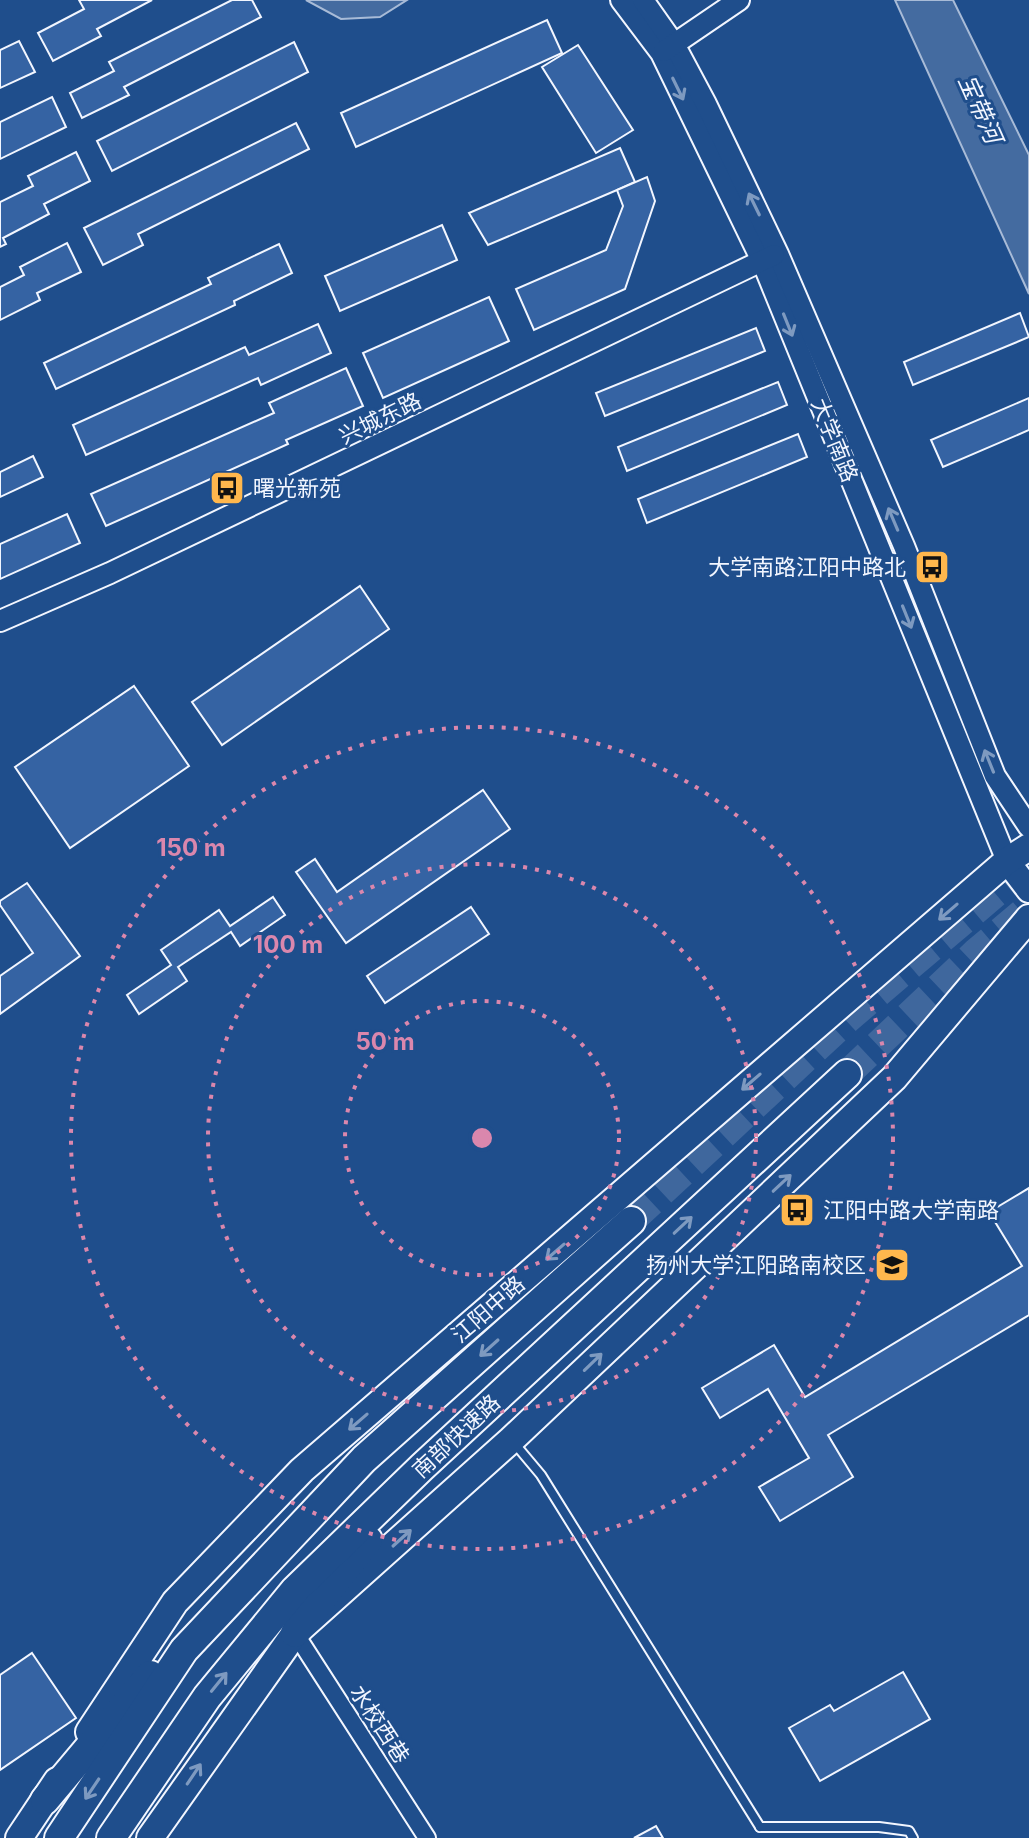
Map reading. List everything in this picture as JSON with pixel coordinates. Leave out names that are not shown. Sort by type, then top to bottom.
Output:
[{"type":"highway","name":"南部快速路","points":[[111,1838],[207,1697],[295,1590],[422,1467],[847,1074]]},
{"type":"highway","name":"南部快速路","points":[[59,1838],[184,1650],[364,1459],[631,1221]]},
{"type":"highway","points":[[295,1633],[371,1536],[579,1336],[628,1276]]},
{"type":"highway","points":[[45,1800],[168,1653],[294,1513],[364,1459]]},
{"type":"main road","name":"大学南路","points":[[1018,854],[1029,890]]},
{"type":"main road","name":"江阳中路","points":[[19,1838],[175,1602],[302,1470],[1018,854]]},
{"type":"main road","points":[[150,1838],[295,1633],[511,1440],[894,1078],[1029,918]]},
{"type":"street","name":"大学南路","points":[[621,0],[667,49]]},
{"type":"street","name":"大学南路","points":[[643,0],[770,258],[904,546],[995,776],[1029,827]]},
{"type":"street","points":[[667,49],[739,0]]},
{"type":"street","name":"大学南路","points":[[770,258],[1018,854]]},
{"type":"street","name":"兴城东路","points":[[0,621],[110,573],[770,258]]},
{"type":"street","name":"水校西巷","points":[[295,1633],[427,1838]]},
{"type":"lane","points":[[511,1440],[541,1475],[760,1827]]},
{"type":"lane","points":[[755,1838],[760,1827]]},
{"type":"lane","points":[[760,1827],[879,1827],[909,1831],[913,1838]]},
{"type":"water","points":[[306,0],[407,0],[380,17],[341,19]]},
{"type":"water","name":"宝带河","points":[[895,0],[953,0],[1029,155],[1029,294]]},
{"type":"building","points":[[79,0],[152,0],[97,29],[101,36],[53,61],[38,33],[84,9]]},
{"type":"building","points":[[232,0],[252,0],[261,17],[124,87],[129,95],[82,118],[70,93],[114,71],[109,62]]},
{"type":"building","points":[[547,20],[562,53],[356,147],[341,113]]},
{"type":"building","points":[[19,41],[35,72],[0,88],[0,50]]},
{"type":"building","points":[[294,42],[308,72],[112,171],[97,141]]},
{"type":"building","points":[[578,45],[633,130],[596,153],[542,67]]},
{"type":"building","points":[[52,97],[66,127],[0,159],[0,122]]},
{"type":"building","points":[[296,123],[309,149],[138,234],[143,245],[103,265],[84,228]]},
{"type":"building","points":[[620,148],[635,182],[617,190],[488,245],[469,213]]},
{"type":"building","points":[[76,152],[90,181],[44,204],[49,214],[3,238],[6,244],[0,247],[0,202],[33,186],[28,176]]},
{"type":"building","points":[[647,177],[655,201],[625,289],[534,330],[516,289],[606,250],[623,206],[617,190]]},
{"type":"building","points":[[442,225],[457,260],[340,311],[325,276]]},
{"type":"building","points":[[67,243],[81,272],[37,293],[40,300],[0,320],[0,287],[24,275],[20,267]]},
{"type":"building","points":[[279,244],[292,273],[234,301],[235,305],[56,389],[44,363],[211,284],[208,278]]},
{"type":"building","points":[[489,297],[509,341],[383,398],[363,353]]},
{"type":"building","points":[[1020,313],[1029,337],[913,385],[904,362]]},
{"type":"building","points":[[318,324],[331,353],[261,385],[258,378],[86,455],[73,425],[245,347],[249,355]]},
{"type":"building","points":[[756,328],[765,351],[605,416],[596,393]]},
{"type":"building","points":[[346,368],[363,406],[286,440],[288,444],[106,526],[91,494],[274,413],[269,403]]},
{"type":"building","points":[[778,382],[787,405],[627,471],[618,447]]},
{"type":"building","points":[[1029,398],[1029,430],[943,467],[931,440]]},
{"type":"building","points":[[798,434],[807,457],[647,523],[638,499]]},
{"type":"building","points":[[33,456],[43,477],[0,497],[0,472]]},
{"type":"building","points":[[67,514],[80,543],[0,579],[0,544]]},
{"type":"building","points":[[360,586],[389,629],[222,745],[192,702]]},
{"type":"building","points":[[134,686],[189,766],[70,848],[15,767]]},
{"type":"building","points":[[483,790],[510,829],[346,943],[296,872],[315,859],[337,892]]},
{"type":"building","points":[[27,883],[80,956],[0,1014],[0,976],[33,953],[0,901]]},
{"type":"building","points":[[273,897],[285,915],[240,946],[231,932],[178,967],[187,981],[139,1014],[127,995],[171,965],[161,950],[219,910],[230,926]]},
{"type":"building","points":[[471,907],[489,934],[385,1003],[367,976]]},
{"type":"building","points":[[1029,1188],[1029,1315],[828,1435],[853,1477],[780,1521],[759,1487],[809,1458],[768,1389],[720,1418],[702,1388],[774,1345],[805,1397],[1022,1266],[989,1212]]},
{"type":"building","points":[[32,1653],[76,1718],[0,1770],[0,1675]]},
{"type":"building","points":[[903,1672],[930,1719],[820,1781],[789,1728],[830,1705],[834,1711]]},
{"type":"building","points":[[656,1826],[663,1838],[634,1838]]},
{"type":"tunnel","points":[[631,1221],[849,1018],[1029,865]]},
{"type":"tunnel","points":[[847,1074],[976,952],[1029,907]]},
{"type":"place","name":"曙光新苑","points":[[227,488]]},
{"type":"place","name":"大学南路江阳中路北","points":[[932,567]]},
{"type":"place","name":"江阳中路大学南路","points":[[797,1210]]},
{"type":"place","name":"扬州大学江阳路南校区","points":[[892,1265]]}]
